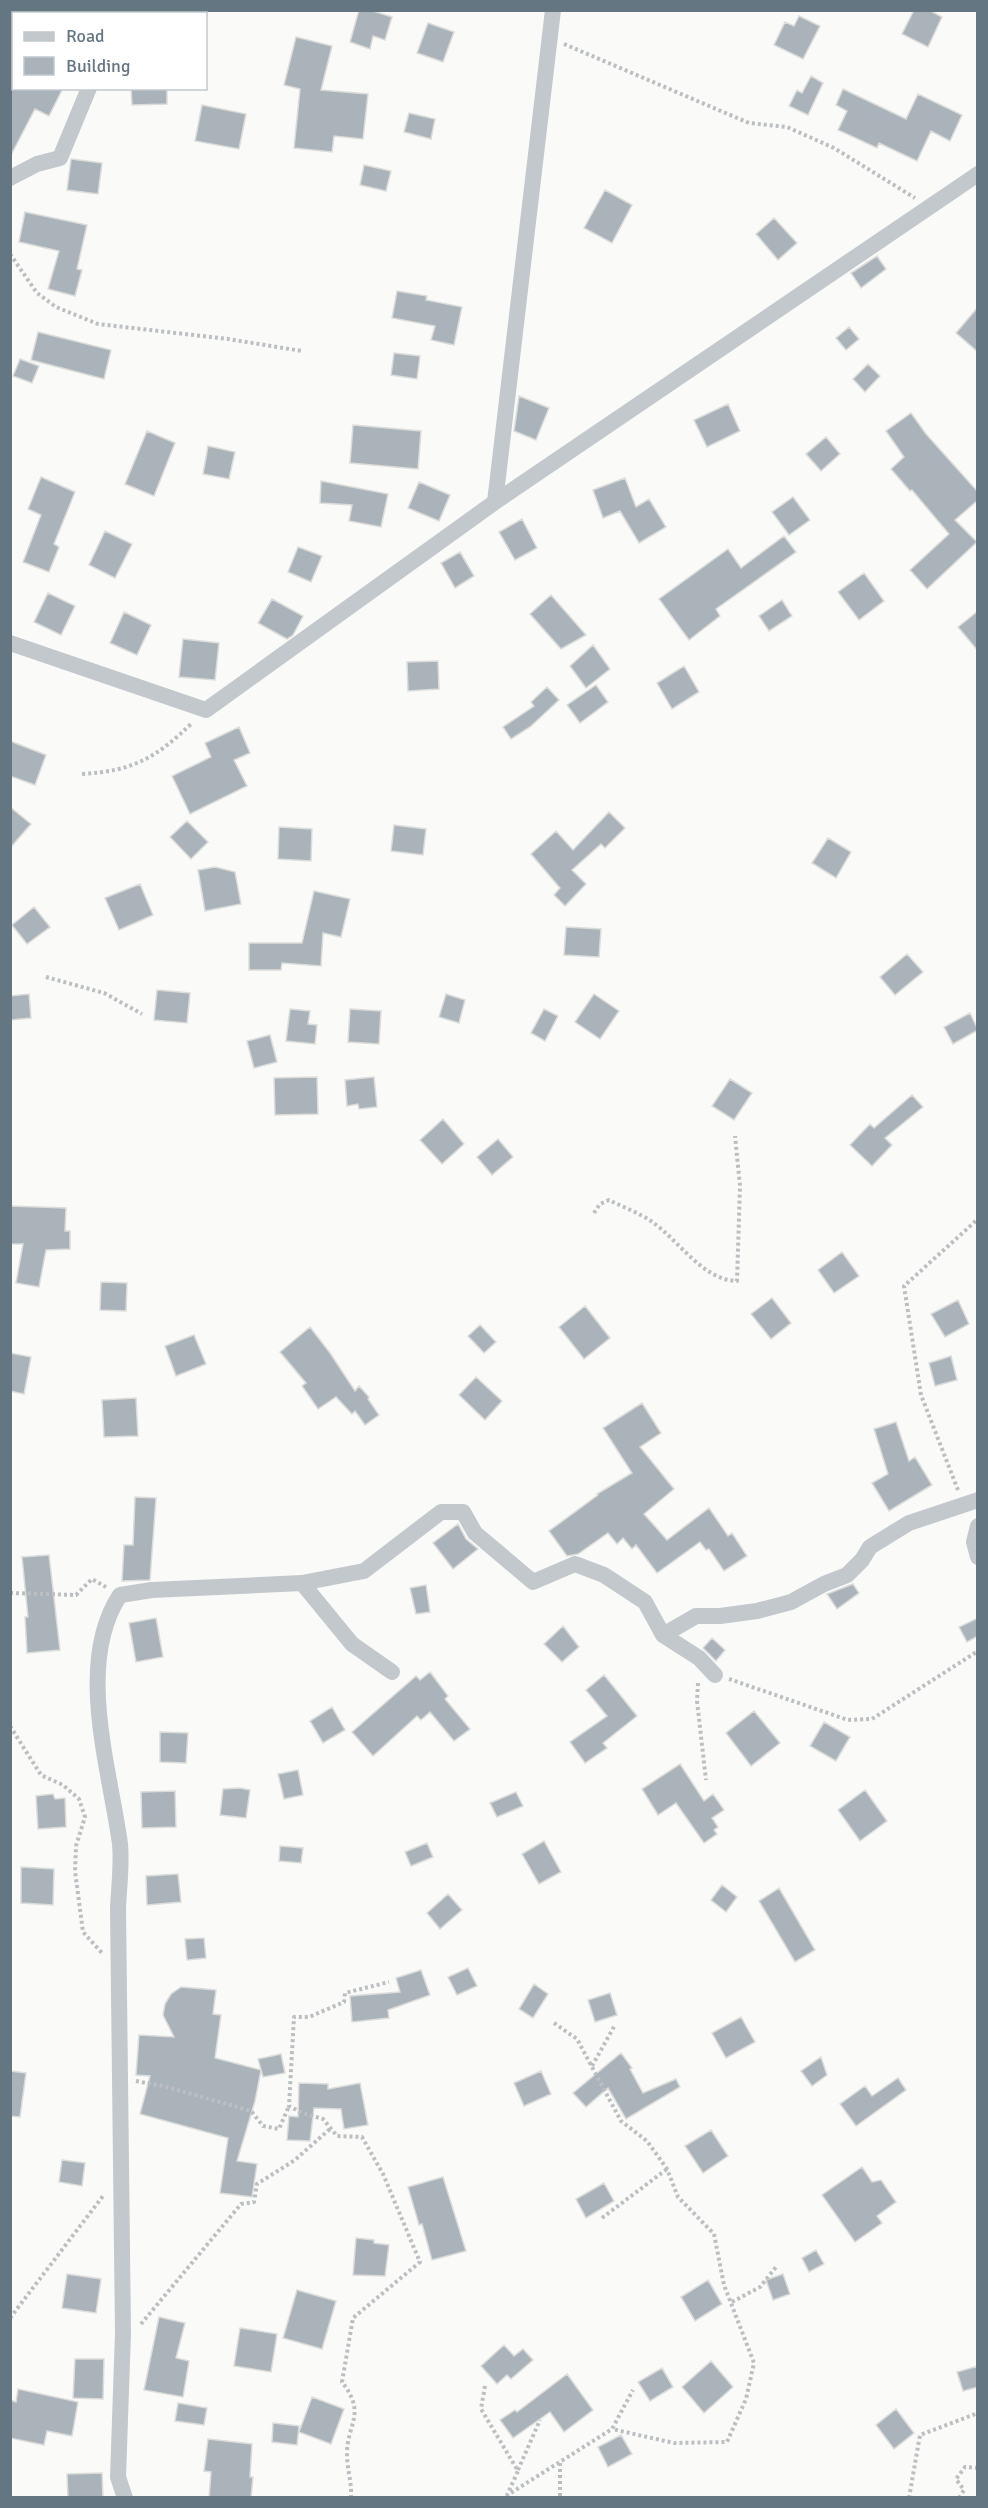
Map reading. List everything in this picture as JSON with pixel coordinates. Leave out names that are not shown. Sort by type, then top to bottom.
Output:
[{"type":"street","points":[[495,502],[553,10]]},
{"type":"street","points":[[10,178],[37,164],[60,158],[88,90]]},
{"type":"street","points":[[10,643],[206,710],[495,502],[978,174]]},
{"type":"street","points":[[663,1635],[696,1616],[720,1616],[756,1611],[791,1602],[824,1584],[848,1575],[870,1547],[909,1523],[970,1502]]},
{"type":"street","points":[[125,2498],[118,2477],[123,2345],[120,1847],[97,1714],[101,1648],[108,1613],[120,1595],[152,1590],[302,1583],[364,1571],[441,1512],[463,1512],[475,1533],[532,1582],[575,1564],[604,1575],[645,1602],[663,1635],[699,1658],[715,1675]]},
{"type":"street","points":[[978,1526],[974,1542],[978,1557]]},
{"type":"street","points":[[302,1583],[352,1644],[392,1672]]},
{"type":"path","points":[[549,37],[749,123],[786,127],[834,148],[931,208]]},
{"type":"path","points":[[10,254],[37,293],[56,307],[98,324],[228,339],[302,351]]},
{"type":"path","points":[[82,774],[118,769],[147,761],[177,738],[206,710]]},
{"type":"path","points":[[46,977],[104,993],[142,1014]]},
{"type":"path","points":[[594,1213],[600,1204],[609,1200],[624,1207],[651,1221],[692,1259],[725,1281],[737,1281],[740,1186],[735,1136]]},
{"type":"path","points":[[970,1502],[921,1395],[904,1286],[978,1219]]},
{"type":"path","points":[[10,1593],[76,1595],[92,1579],[120,1595]]},
{"type":"path","points":[[715,1675],[848,1720],[872,1719],[978,1651]]},
{"type":"path","points":[[699,1658],[697,1701],[706,1780]]},
{"type":"path","points":[[10,1726],[41,1775],[63,1785],[78,1799],[86,1817],[76,1846],[75,1871],[83,1932],[120,1974]]},
{"type":"path","points":[[138,2081],[251,2111],[263,2126],[279,2129],[289,2106],[294,2017],[309,2016],[344,2002],[345,1993],[389,1982]]},
{"type":"path","points":[[554,2022],[577,2039],[621,2121],[647,2141],[667,2169],[678,2197],[714,2234],[724,2285],[754,2363],[746,2399],[727,2442],[674,2444],[612,2429]]},
{"type":"path","points":[[592,2066],[615,2025]]},
{"type":"path","points":[[289,2106],[322,2119],[337,2136],[362,2137],[383,2174],[420,2262],[353,2318],[342,2382],[352,2395],[355,2421],[347,2452],[351,2498]]},
{"type":"path","points":[[123,2345],[241,2204],[254,2202],[257,2184],[295,2160],[331,2128]]},
{"type":"path","points":[[602,2218],[667,2169]]},
{"type":"path","points":[[10,2318],[122,2172]]},
{"type":"path","points":[[732,2302],[760,2287],[776,2267]]},
{"type":"path","points":[[485,2386],[481,2409],[518,2471]]},
{"type":"path","points":[[540,2420],[506,2496],[612,2429],[633,2390]]},
{"type":"path","points":[[909,2498],[920,2435],[978,2413]]},
{"type":"path","points":[[560,2462],[560,2498]]},
{"type":"path","points":[[959,2498],[964,2490],[956,2478],[965,2467],[978,2468]]},
{"type":"building","points":[[359,10],[370,10],[392,17],[385,40],[373,36],[370,49],[350,42]]},
{"type":"building","points":[[914,10],[929,10],[942,17],[928,47],[902,34]]},
{"type":"building","points":[[799,16],[820,26],[803,59],[774,45],[785,22],[794,26]]},
{"type":"building","points":[[428,23],[454,32],[443,62],[417,53]]},
{"type":"building","points":[[296,37],[332,46],[321,90],[368,94],[363,139],[334,136],[332,152],[294,148],[300,89],[284,85]]},
{"type":"building","points":[[811,76],[823,83],[808,115],[789,106],[797,90],[802,93]]},
{"type":"building","points":[[10,88],[12,90],[62,90],[49,116],[35,109],[10,157]]},
{"type":"building","points":[[843,89],[906,119],[918,94],[962,115],[950,141],[931,131],[917,161],[879,143],[877,148],[838,130],[847,111],[836,105]]},
{"type":"building","points":[[131,90],[167,90],[167,104],[132,105]]},
{"type":"building","points":[[202,105],[246,114],[239,149],[195,141]]},
{"type":"building","points":[[409,113],[435,119],[431,139],[404,132]]},
{"type":"building","points":[[71,159],[102,163],[98,194],[67,190]]},
{"type":"building","points":[[364,165],[391,171],[386,191],[360,185]]},
{"type":"building","points":[[605,190],[632,205],[612,243],[584,228]]},
{"type":"building","points":[[25,212],[87,225],[77,269],[82,270],[75,296],[48,289],[59,251],[19,242]]},
{"type":"building","points":[[774,218],[797,243],[778,260],[756,234]]},
{"type":"building","points":[[877,256],[886,269],[861,288],[851,273]]},
{"type":"building","points":[[397,291],[427,296],[426,300],[462,307],[454,345],[431,340],[435,326],[392,318]]},
{"type":"building","points":[[978,307],[978,352],[956,333]]},
{"type":"building","points":[[849,327],[859,339],[846,350],[836,338]]},
{"type":"building","points":[[38,332],[111,350],[104,379],[31,360]]},
{"type":"building","points":[[394,353],[420,356],[417,379],[391,375]]},
{"type":"building","points":[[20,359],[39,366],[32,383],[13,376]]},
{"type":"building","points":[[868,364],[880,376],[865,392],[853,379]]},
{"type":"building","points":[[519,396],[549,408],[536,440],[514,431]]},
{"type":"building","points":[[728,404],[740,431],[707,447],[694,420]]},
{"type":"building","points":[[911,413],[926,434],[978,492],[978,500],[955,520],[977,542],[927,589],[910,570],[949,534],[891,469],[904,457],[886,431]]},
{"type":"building","points":[[353,425],[421,431],[418,469],[350,463]]},
{"type":"building","points":[[147,431],[175,443],[154,496],[125,484]]},
{"type":"building","points":[[826,437],[840,454],[821,471],[806,454]]},
{"type":"building","points":[[208,446],[235,452],[229,479],[203,474]]},
{"type":"building","points":[[41,477],[75,492],[54,544],[59,547],[49,572],[23,562],[41,515],[28,509]]},
{"type":"building","points":[[625,478],[636,507],[649,499],[666,527],[639,543],[620,511],[603,518],[593,490]]},
{"type":"building","points":[[321,481],[388,494],[381,527],[349,521],[352,505],[320,503]]},
{"type":"building","points":[[419,482],[450,495],[439,521],[408,508]]},
{"type":"building","points":[[793,497],[810,520],[789,535],[772,512]]},
{"type":"building","points":[[522,519],[537,548],[515,560],[499,532]]},
{"type":"building","points":[[105,531],[132,544],[115,578],[89,565]]},
{"type":"building","points":[[784,536],[796,552],[716,609],[720,616],[689,640],[659,599],[728,549],[741,568]]},
{"type":"building","points":[[298,547],[322,556],[311,582],[288,572]]},
{"type":"building","points":[[460,552],[474,576],[455,588],[441,563]]},
{"type":"building","points":[[864,573],[884,601],[859,620],[838,592]]},
{"type":"building","points":[[48,593],[75,606],[61,635],[34,622]]},
{"type":"building","points":[[551,595],[586,635],[561,649],[530,614]]},
{"type":"building","points":[[272,599],[303,616],[293,635],[287,639],[258,623]]},
{"type":"building","points":[[782,600],[792,616],[769,631],[759,616]]},
{"type":"building","points":[[978,611],[978,651],[958,627]]},
{"type":"building","points":[[124,612],[151,625],[137,655],[110,643]]},
{"type":"building","points":[[183,639],[219,643],[215,680],[179,677]]},
{"type":"building","points":[[593,645],[610,669],[586,688],[570,666]]},
{"type":"building","points":[[438,661],[439,689],[408,691],[407,662]]},
{"type":"building","points":[[684,666],[699,692],[672,709],[657,683]]},
{"type":"building","points":[[596,685],[608,702],[580,723],[567,705]]},
{"type":"building","points":[[547,687],[559,700],[530,727],[511,739],[503,727],[534,706],[531,702]]},
{"type":"building","points":[[239,727],[250,753],[234,760],[247,786],[190,814],[172,776],[211,757],[205,743]]},
{"type":"building","points":[[10,741],[46,755],[35,785],[10,776]]},
{"type":"building","points":[[10,807],[31,824],[10,848]]},
{"type":"building","points":[[609,812],[625,828],[605,848],[601,844],[572,870],[586,884],[565,906],[554,895],[560,888],[531,854],[556,831],[573,850]]},
{"type":"building","points":[[187,821],[208,842],[191,859],[170,837]]},
{"type":"building","points":[[394,825],[426,829],[423,855],[391,851]]},
{"type":"building","points":[[279,827],[312,829],[311,861],[278,859]]},
{"type":"building","points":[[828,838],[851,852],[836,878],[812,863]]},
{"type":"building","points":[[215,867],[235,872],[241,904],[205,911],[198,870]]},
{"type":"building","points":[[140,884],[153,915],[119,930],[105,898]]},
{"type":"building","points":[[314,891],[350,899],[341,937],[323,933],[321,966],[282,963],[281,970],[249,970],[249,943],[302,943]]},
{"type":"building","points":[[34,907],[50,927],[27,944],[12,925]]},
{"type":"building","points":[[566,927],[601,929],[599,957],[564,955]]},
{"type":"building","points":[[907,954],[923,972],[895,995],[880,977]]},
{"type":"building","points":[[157,990],[190,993],[187,1023],[154,1020]]},
{"type":"building","points":[[29,994],[31,1018],[11,1020],[10,996]]},
{"type":"building","points":[[446,994],[465,1000],[459,1023],[439,1017]]},
{"type":"building","points":[[594,994],[619,1011],[600,1039],[575,1022]]},
{"type":"building","points":[[290,1009],[310,1011],[308,1024],[317,1025],[315,1044],[286,1041]]},
{"type":"building","points":[[350,1009],[381,1011],[379,1044],[348,1042]]},
{"type":"building","points":[[544,1009],[558,1016],[545,1041],[531,1033]]},
{"type":"building","points":[[970,1013],[978,1030],[953,1044],[944,1027]]},
{"type":"building","points":[[270,1035],[277,1062],[254,1068],[247,1041]]},
{"type":"building","points":[[317,1077],[318,1114],[275,1115],[274,1078]]},
{"type":"building","points":[[374,1077],[377,1107],[359,1109],[358,1104],[347,1106],[345,1080]]},
{"type":"building","points":[[730,1079],[752,1093],[734,1120],[712,1106]]},
{"type":"building","points":[[912,1095],[923,1107],[885,1138],[892,1145],[872,1166],[850,1145],[870,1124],[874,1128]]},
{"type":"building","points":[[443,1119],[464,1144],[442,1164],[420,1140]]},
{"type":"building","points":[[498,1139],[513,1157],[492,1175],[477,1157]]},
{"type":"building","points":[[10,1206],[66,1208],[65,1231],[70,1231],[70,1249],[46,1250],[39,1287],[16,1283],[23,1244],[10,1244]]},
{"type":"building","points":[[842,1252],[859,1276],[834,1293],[818,1270]]},
{"type":"building","points":[[101,1282],[127,1283],[126,1311],[100,1310]]},
{"type":"building","points":[[772,1298],[791,1323],[771,1339],[751,1314]]},
{"type":"building","points":[[958,1300],[969,1324],[945,1337],[931,1314]]},
{"type":"building","points":[[585,1306],[610,1338],[584,1359],[559,1327]]},
{"type":"building","points":[[480,1325],[496,1342],[484,1353],[468,1336]]},
{"type":"building","points":[[310,1327],[355,1391],[359,1386],[369,1397],[368,1399],[379,1415],[365,1425],[355,1411],[352,1414],[336,1397],[318,1409],[302,1386],[306,1383],[280,1352]]},
{"type":"building","points":[[194,1335],[206,1364],[176,1376],[165,1346]]},
{"type":"building","points":[[10,1353],[31,1357],[24,1394],[10,1391]]},
{"type":"building","points":[[951,1356],[957,1380],[935,1386],[929,1363]]},
{"type":"building","points":[[476,1377],[502,1401],[485,1420],[459,1395]]},
{"type":"building","points":[[136,1398],[138,1436],[104,1437],[102,1400]]},
{"type":"building","points":[[642,1403],[661,1433],[640,1447],[674,1489],[644,1514],[667,1540],[709,1508],[728,1536],[732,1533],[747,1556],[724,1571],[709,1549],[706,1550],[700,1542],[657,1573],[636,1545],[632,1549],[623,1538],[617,1544],[608,1533],[578,1554],[567,1556],[549,1531],[597,1494],[632,1473],[603,1428]]},
{"type":"building","points":[[896,1422],[909,1461],[915,1457],[932,1485],[889,1511],[872,1483],[888,1474],[874,1429]]},
{"type":"building","points":[[135,1497],[156,1498],[150,1580],[122,1581],[124,1545],[133,1545]]},
{"type":"building","points":[[458,1524],[466,1539],[478,1549],[453,1569],[433,1543]]},
{"type":"building","points":[[49,1555],[60,1650],[27,1653],[25,1617],[28,1617],[22,1557]]},
{"type":"building","points":[[853,1584],[859,1593],[837,1609],[827,1594]]},
{"type":"building","points":[[426,1585],[430,1612],[416,1614],[410,1588]]},
{"type":"building","points":[[156,1618],[163,1657],[136,1662],[129,1623]]},
{"type":"building","points":[[978,1618],[978,1636],[967,1642],[959,1627]]},
{"type":"building","points":[[563,1626],[579,1647],[562,1662],[544,1644]]},
{"type":"building","points":[[712,1638],[725,1650],[716,1661],[703,1648]]},
{"type":"building","points":[[430,1672],[448,1696],[445,1699],[470,1729],[454,1741],[430,1712],[421,1720],[417,1716],[373,1756],[352,1732],[416,1676],[420,1680]]},
{"type":"building","points":[[604,1675],[637,1716],[603,1743],[607,1748],[585,1763],[570,1742],[607,1716],[586,1690]]},
{"type":"building","points":[[332,1707],[345,1730],[323,1743],[310,1721]]},
{"type":"building","points":[[754,1711],[780,1743],[751,1766],[726,1733]]},
{"type":"building","points":[[824,1722],[850,1737],[836,1761],[810,1746]]},
{"type":"building","points":[[160,1732],[188,1733],[186,1763],[160,1762]]},
{"type":"building","points":[[680,1764],[704,1801],[713,1794],[724,1810],[712,1818],[718,1827],[714,1830],[717,1834],[704,1843],[676,1803],[658,1815],[642,1789]]},
{"type":"building","points":[[298,1770],[303,1795],[284,1799],[278,1774]]},
{"type":"building","points":[[223,1789],[250,1790],[246,1818],[220,1815]]},
{"type":"building","points":[[865,1790],[887,1821],[860,1841],[838,1810]]},
{"type":"building","points":[[175,1791],[176,1827],[142,1828],[141,1792]]},
{"type":"building","points":[[516,1792],[523,1806],[497,1817],[490,1803]]},
{"type":"building","points":[[53,1794],[55,1799],[65,1798],[66,1827],[38,1829],[36,1796]]},
{"type":"building","points":[[544,1841],[561,1872],[539,1884],[522,1854]]},
{"type":"building","points":[[427,1843],[433,1857],[411,1866],[405,1852]]},
{"type":"building","points":[[280,1846],[303,1848],[301,1863],[279,1861]]},
{"type":"building","points":[[21,1867],[54,1869],[53,1905],[21,1903]]},
{"type":"building","points":[[178,1874],[181,1902],[147,1905],[146,1876]]},
{"type":"building","points":[[722,1885],[737,1897],[726,1912],[711,1900]]},
{"type":"building","points":[[779,1888],[815,1950],[795,1962],[759,1901]]},
{"type":"building","points":[[448,1894],[462,1910],[440,1929],[427,1913]]},
{"type":"building","points":[[204,1938],[206,1958],[187,1960],[185,1939]]},
{"type":"building","points":[[468,1968],[477,1986],[457,1995],[448,1977]]},
{"type":"building","points":[[421,1970],[430,1995],[388,2010],[389,2018],[352,2022],[350,1996],[400,1992],[396,1978]]},
{"type":"building","points":[[534,1984],[548,1994],[533,2018],[519,2009]]},
{"type":"building","points":[[181,1987],[216,1990],[213,2014],[221,2015],[215,2058],[261,2070],[255,2101],[237,2161],[257,2164],[252,2197],[220,2193],[228,2138],[140,2114],[150,2076],[136,2075],[139,2035],[174,2037],[163,2015],[165,2004],[171,1994]]},
{"type":"building","points":[[610,1993],[617,2015],[595,2022],[588,2000]]},
{"type":"building","points":[[741,2017],[755,2042],[726,2058],[712,2033]]},
{"type":"building","points":[[621,2053],[632,2068],[630,2069],[643,2093],[676,2079],[680,2087],[626,2119],[608,2088],[586,2107],[573,2093]]},
{"type":"building","points":[[281,2054],[285,2073],[263,2077],[258,2059]]},
{"type":"building","points":[[821,2057],[827,2075],[812,2086],[801,2071]]},
{"type":"building","points":[[10,2071],[26,2073],[20,2117],[10,2116]]},
{"type":"building","points":[[541,2071],[551,2094],[524,2106],[514,2083]]},
{"type":"building","points":[[898,2078],[906,2090],[856,2126],[840,2104],[865,2086],[872,2096]]},
{"type":"building","points":[[299,2083],[328,2084],[328,2089],[360,2083],[368,2125],[344,2129],[341,2109],[314,2108],[310,2141],[287,2140],[289,2116],[298,2117]]},
{"type":"building","points":[[711,2130],[728,2156],[703,2173],[685,2146]]},
{"type":"building","points":[[62,2160],[85,2163],[82,2186],[59,2182]]},
{"type":"building","points":[[862,2167],[872,2182],[881,2180],[896,2202],[877,2216],[882,2223],[855,2242],[822,2195]]},
{"type":"building","points":[[443,2177],[466,2251],[432,2260],[408,2187]]},
{"type":"building","points":[[604,2183],[614,2201],[586,2218],[576,2199]]},
{"type":"building","points":[[356,2238],[389,2245],[385,2276],[353,2275]]},
{"type":"building","points":[[816,2250],[824,2264],[809,2272],[802,2258]]},
{"type":"building","points":[[67,2274],[101,2279],[96,2313],[62,2308]]},
{"type":"building","points":[[783,2274],[790,2294],[773,2300],[766,2280]]},
{"type":"building","points":[[708,2280],[722,2304],[695,2321],[681,2297]]},
{"type":"building","points":[[297,2290],[336,2301],[322,2349],[283,2338]]},
{"type":"building","points":[[159,2317],[185,2323],[176,2358],[189,2361],[183,2397],[144,2390]]},
{"type":"building","points":[[240,2328],[277,2334],[271,2372],[234,2366]]},
{"type":"building","points":[[504,2345],[514,2356],[523,2349],[533,2360],[511,2379],[507,2375],[497,2384],[481,2366]]},
{"type":"building","points":[[75,2359],[104,2359],[103,2399],[73,2398]]},
{"type":"building","points":[[711,2361],[733,2387],[704,2413],[682,2387]]},
{"type":"building","points":[[978,2366],[978,2387],[963,2391],[957,2372]]},
{"type":"building","points":[[662,2368],[673,2387],[650,2401],[638,2382]]},
{"type":"building","points":[[567,2374],[593,2410],[564,2432],[550,2412],[513,2438],[500,2420],[515,2410],[517,2412]]},
{"type":"building","points":[[18,2389],[78,2402],[72,2436],[47,2431],[44,2445],[10,2438],[10,2400],[16,2402]]},
{"type":"building","points":[[312,2397],[344,2409],[331,2444],[299,2432]]},
{"type":"building","points":[[178,2403],[207,2408],[204,2425],[175,2421]]},
{"type":"building","points":[[896,2409],[914,2433],[894,2449],[876,2425]]},
{"type":"building","points":[[273,2423],[299,2426],[297,2445],[272,2442]]},
{"type":"building","points":[[621,2435],[632,2454],[608,2467],[598,2447]]},
{"type":"building","points":[[208,2439],[252,2444],[251,2498],[209,2498],[211,2472],[204,2471]]},
{"type":"building","points":[[102,2473],[103,2498],[68,2498],[67,2474]]}]
